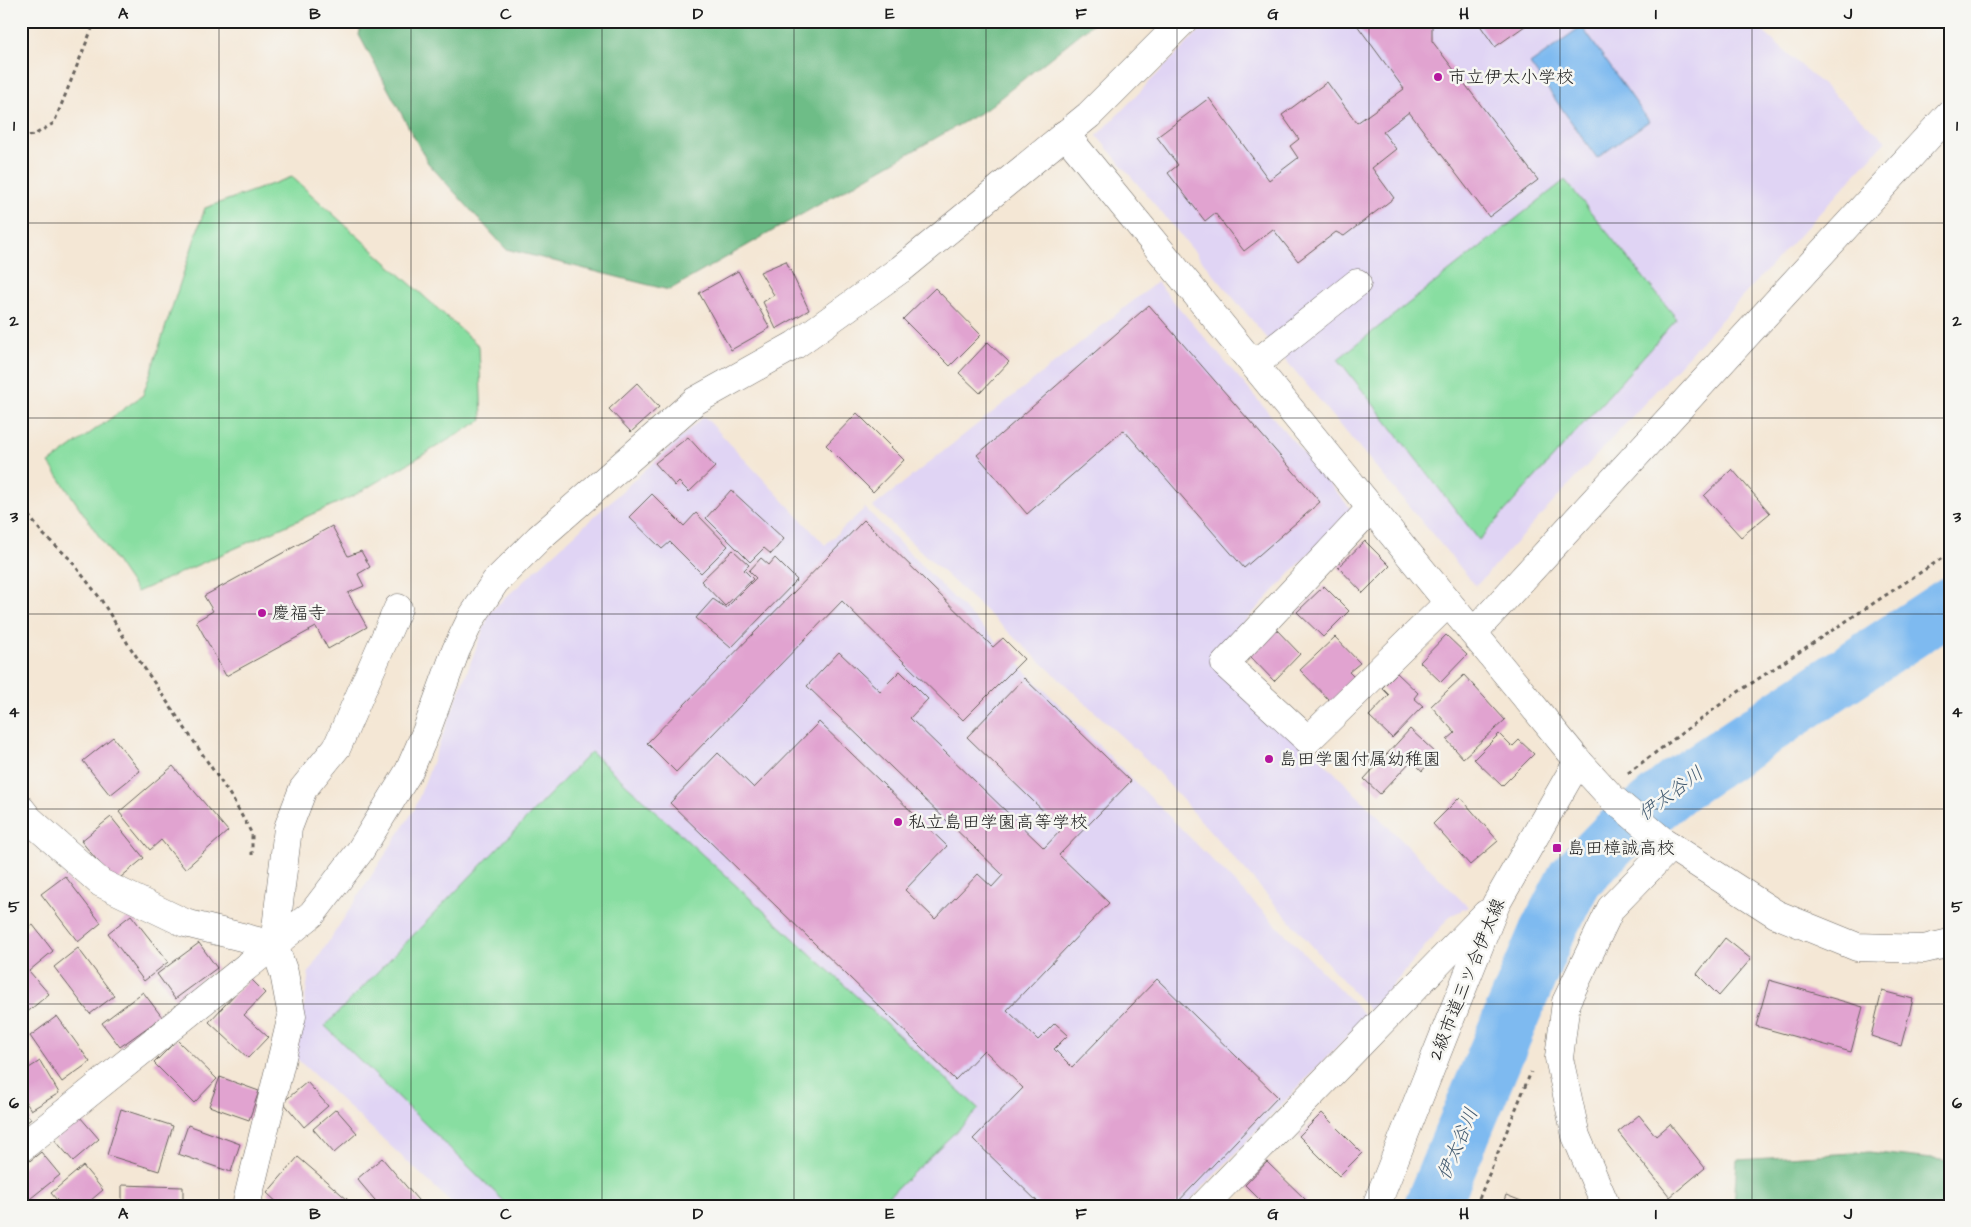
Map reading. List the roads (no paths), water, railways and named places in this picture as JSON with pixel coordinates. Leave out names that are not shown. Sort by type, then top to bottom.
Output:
[{"type":"street","points":[[21,1148],[312,914],[360,851],[404,779],[426,732],[456,650],[472,617],[495,582],[539,538],[695,401],[795,345],[901,269],[1089,114],[1183,21]]},
{"type":"street","points":[[1473,633],[1950,113]]},
{"type":"street","points":[[1065,134],[1448,603],[1607,794],[1667,843],[1776,914],[1857,947],[1924,949],[1950,943]]},
{"type":"street","points":[[1254,366],[1357,284]]},
{"type":"street","points":[[1371,508],[1225,664],[1308,740],[1448,603]]},
{"type":"street","points":[[246,1206],[292,1016],[284,973],[274,945],[288,828],[303,789],[337,747],[398,608]]},
{"type":"street","name":"2級市道三ツ合伊太線","points":[[1376,1206],[1496,904],[1578,761]]},
{"type":"street","points":[[21,809],[29,819],[101,884],[185,923],[274,945]]},
{"type":"street","points":[[1606,1206],[1576,1136],[1559,1058],[1566,1002],[1611,908],[1667,843]]},
{"type":"street","points":[[1203,1206],[1496,904]]},
{"type":"water","points":[[1582,27],[1649,121],[1597,158],[1530,64]]},
{"type":"waterway","name":"伊太谷川","points":[[1432,1206],[1546,934],[1575,878],[1614,838],[1679,785],[1950,605]]},
{"type":"place","name":"市立伊太小学校","points":[[1438,77]]},
{"type":"place","name":"慶福寺","points":[[262,613]]},
{"type":"place","name":"島田学園付属幼稚園","points":[[1269,759]]},
{"type":"place","name":"私立島田学園高等学校","points":[[898,822]]},
{"type":"place","name":"島田樟誠高校","points":[[1557,848]]}]
